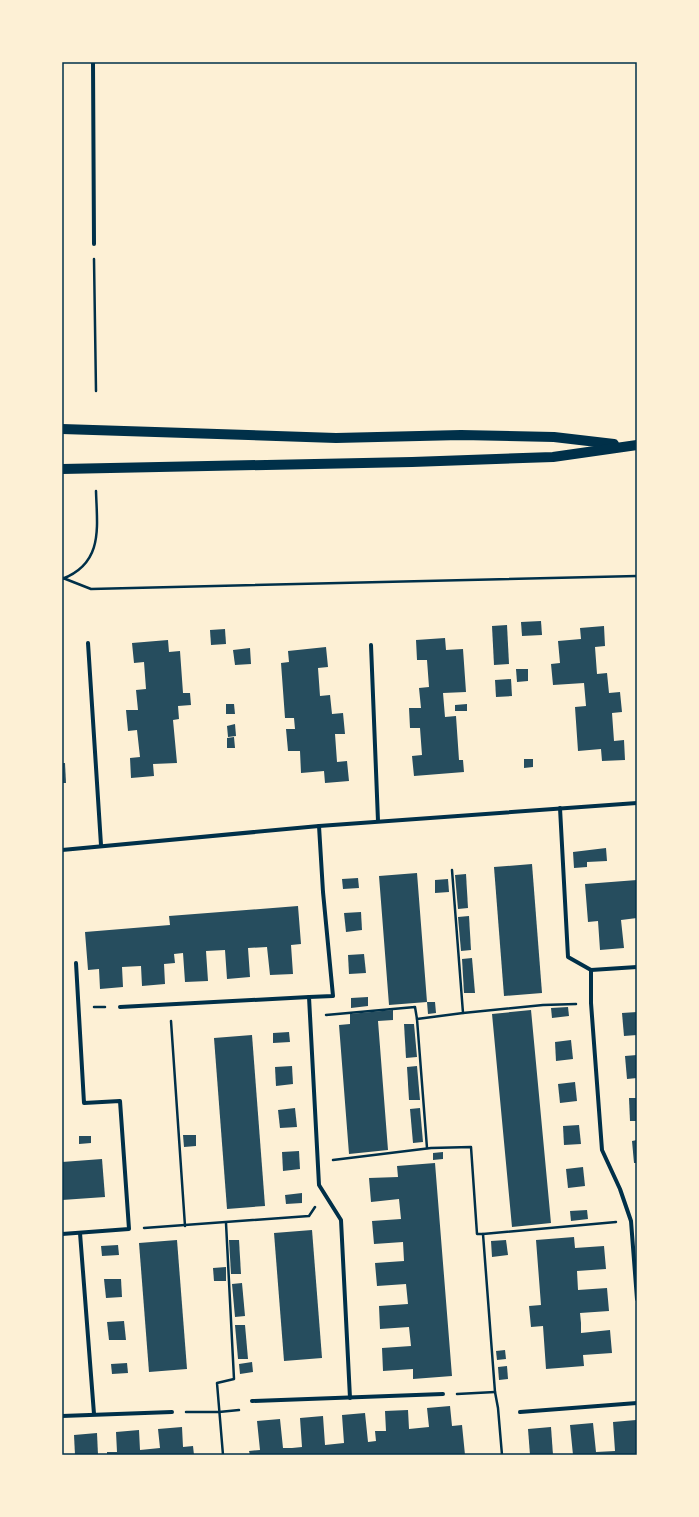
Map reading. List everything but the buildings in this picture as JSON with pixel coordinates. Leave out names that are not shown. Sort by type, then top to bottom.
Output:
[{"type":"main road","points":[[62,429],[336,438],[461,435],[554,437],[633,445]]},
{"type":"main road","points":[[62,469],[412,462],[553,457],[633,445]]},
{"type":"street","points":[[93,62],[94,244]]},
{"type":"street","points":[[88,643],[101,845]]},
{"type":"street","points":[[371,645],[378,822]]},
{"type":"street","points":[[62,850],[101,845],[319,826],[637,803]]},
{"type":"street","points":[[560,808],[568,957],[591,970],[637,967]]},
{"type":"street","points":[[120,1007],[333,996],[323,892],[319,826]]},
{"type":"street","points":[[62,1234],[129,1229],[120,1102],[84,1103],[76,963]]},
{"type":"street","points":[[591,970],[591,1003],[602,1150],[620,1189],[630,1221],[637,1299]]},
{"type":"street","points":[[309,997],[319,1162],[319,1185],[341,1220],[350,1398]]},
{"type":"street","points":[[80,1233],[94,1414]]},
{"type":"street","points":[[252,1401],[443,1394]]},
{"type":"street","points":[[520,1412],[637,1403]]},
{"type":"street","points":[[62,1416],[172,1412]]},
{"type":"path","points":[[94,244],[96,391]]},
{"type":"path","points":[[62,579],[74,573],[88,562],[94,549],[96,534],[96,491]]},
{"type":"path","points":[[62,579],[91,589],[637,576]]},
{"type":"path","points":[[452,870],[463,1013]]},
{"type":"path","points":[[417,1019],[543,1005],[591,1003]]},
{"type":"path","points":[[170,1005],[185,1226]]},
{"type":"path","points":[[79,1008],[120,1007]]},
{"type":"path","points":[[310,1017],[415,1007],[427,1148]]},
{"type":"path","points":[[319,1162],[427,1148],[471,1147],[476,1234],[630,1221]]},
{"type":"path","points":[[129,1229],[309,1216],[324,1192]]},
{"type":"path","points":[[223,1455],[217,1383],[234,1379],[226,1223]]},
{"type":"path","points":[[483,1234],[495,1392],[498,1408],[502,1455]]},
{"type":"path","points":[[443,1394],[495,1392]]},
{"type":"path","points":[[172,1412],[219,1412],[252,1408],[252,1401]]}]
